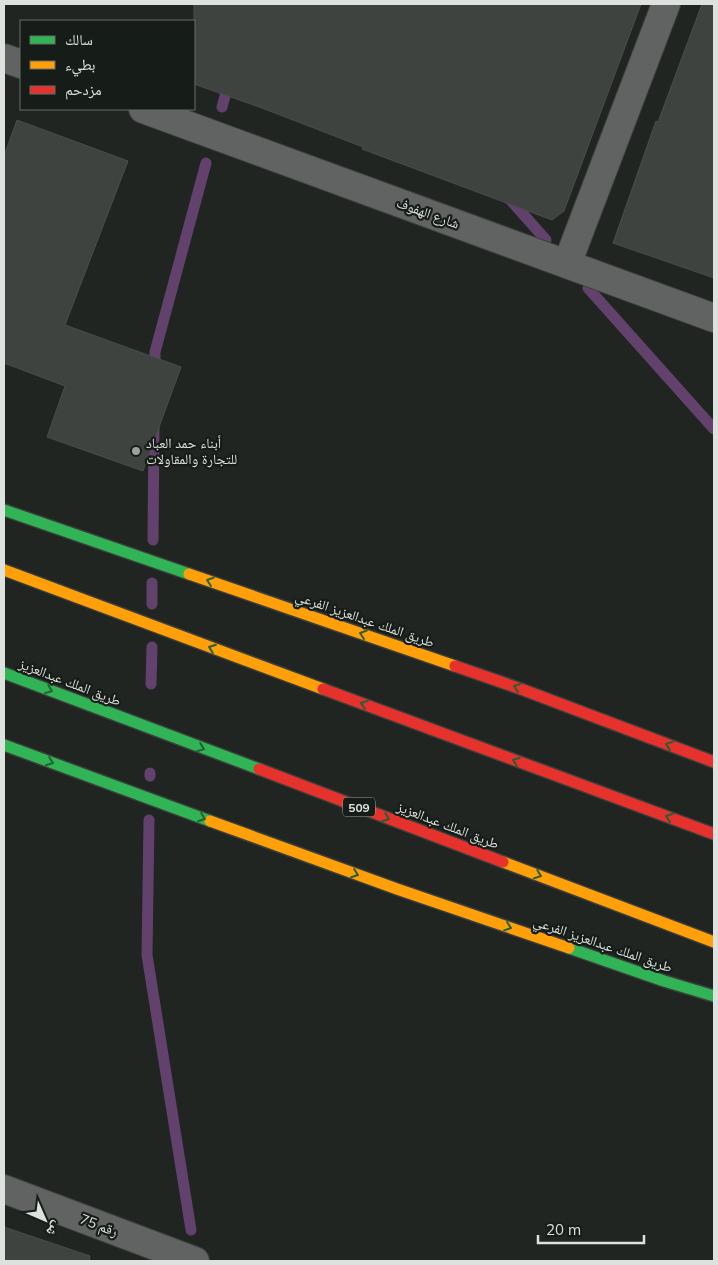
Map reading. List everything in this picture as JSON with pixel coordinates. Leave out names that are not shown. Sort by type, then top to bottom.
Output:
[{"type":"main road","name":"طريق الملك عبدالعزيز الفرعي","points":[[4,510],[521,689],[714,762]]},
{"type":"main road","points":[[4,570],[714,834]]},
{"type":"main road","name":"طريق الملك عبدالعزيز","points":[[4,673],[714,942]]},
{"type":"main road","name":"طريق الملك عبدالعزيز الفرعي","points":[[4,746],[397,889],[664,981],[714,996]]},
{"type":"street","points":[[567,264],[666,4]]},
{"type":"street","points":[[4,58],[20,64]]},
{"type":"street","name":"شارع الهفوف","points":[[146,110],[714,318]]},
{"type":"street","name":"رقم 75","points":[[4,1189],[195,1261]]},
{"type":"building","points":[[194,4],[641,4],[564,211],[552,220],[362,149],[363,147],[262,108],[195,84]]},
{"type":"building","points":[[702,4],[714,4],[714,278],[613,243],[656,121],[658,122]]},
{"type":"building","points":[[17,120],[128,161],[65,325],[181,367],[143,471],[47,437],[65,386],[4,363],[4,156]]},
{"type":"building","points":[[4,1227],[90,1256],[89,1261],[4,1261]]},
{"type":"waterway","points":[[222,107],[229,82]]},
{"type":"waterway","points":[[155,373],[155,352],[206,163]]},
{"type":"waterway","points":[[507,196],[546,240]]},
{"type":"waterway","points":[[588,288],[714,429]]},
{"type":"waterway","points":[[153,540],[154,426]]},
{"type":"waterway","points":[[152,583],[152,604]]},
{"type":"waterway","points":[[151,684],[152,647]]},
{"type":"waterway","points":[[149,820],[147,955],[191,1230]]},
{"type":"traffic: fast","points":[[4,510],[189,574]]},
{"type":"traffic: fast","points":[[4,673],[259,769]]},
{"type":"traffic: fast","points":[[4,745],[210,821]]},
{"type":"traffic: fast","points":[[569,948],[714,996]]},
{"type":"traffic: slow","points":[[4,570],[323,689]]},
{"type":"traffic: slow","points":[[189,574],[455,666]]},
{"type":"traffic: slow","points":[[210,821],[397,889],[569,948]]},
{"type":"traffic: slow","points":[[503,862],[714,942]]},
{"type":"traffic: jam","points":[[455,666],[714,762]]},
{"type":"traffic: jam","points":[[323,689],[714,834]]},
{"type":"traffic: jam","points":[[259,769],[503,862]]},
{"type":"place","name":"أبناء حمد العباد للتجارة والمقاولات","points":[[136,451]]}]
